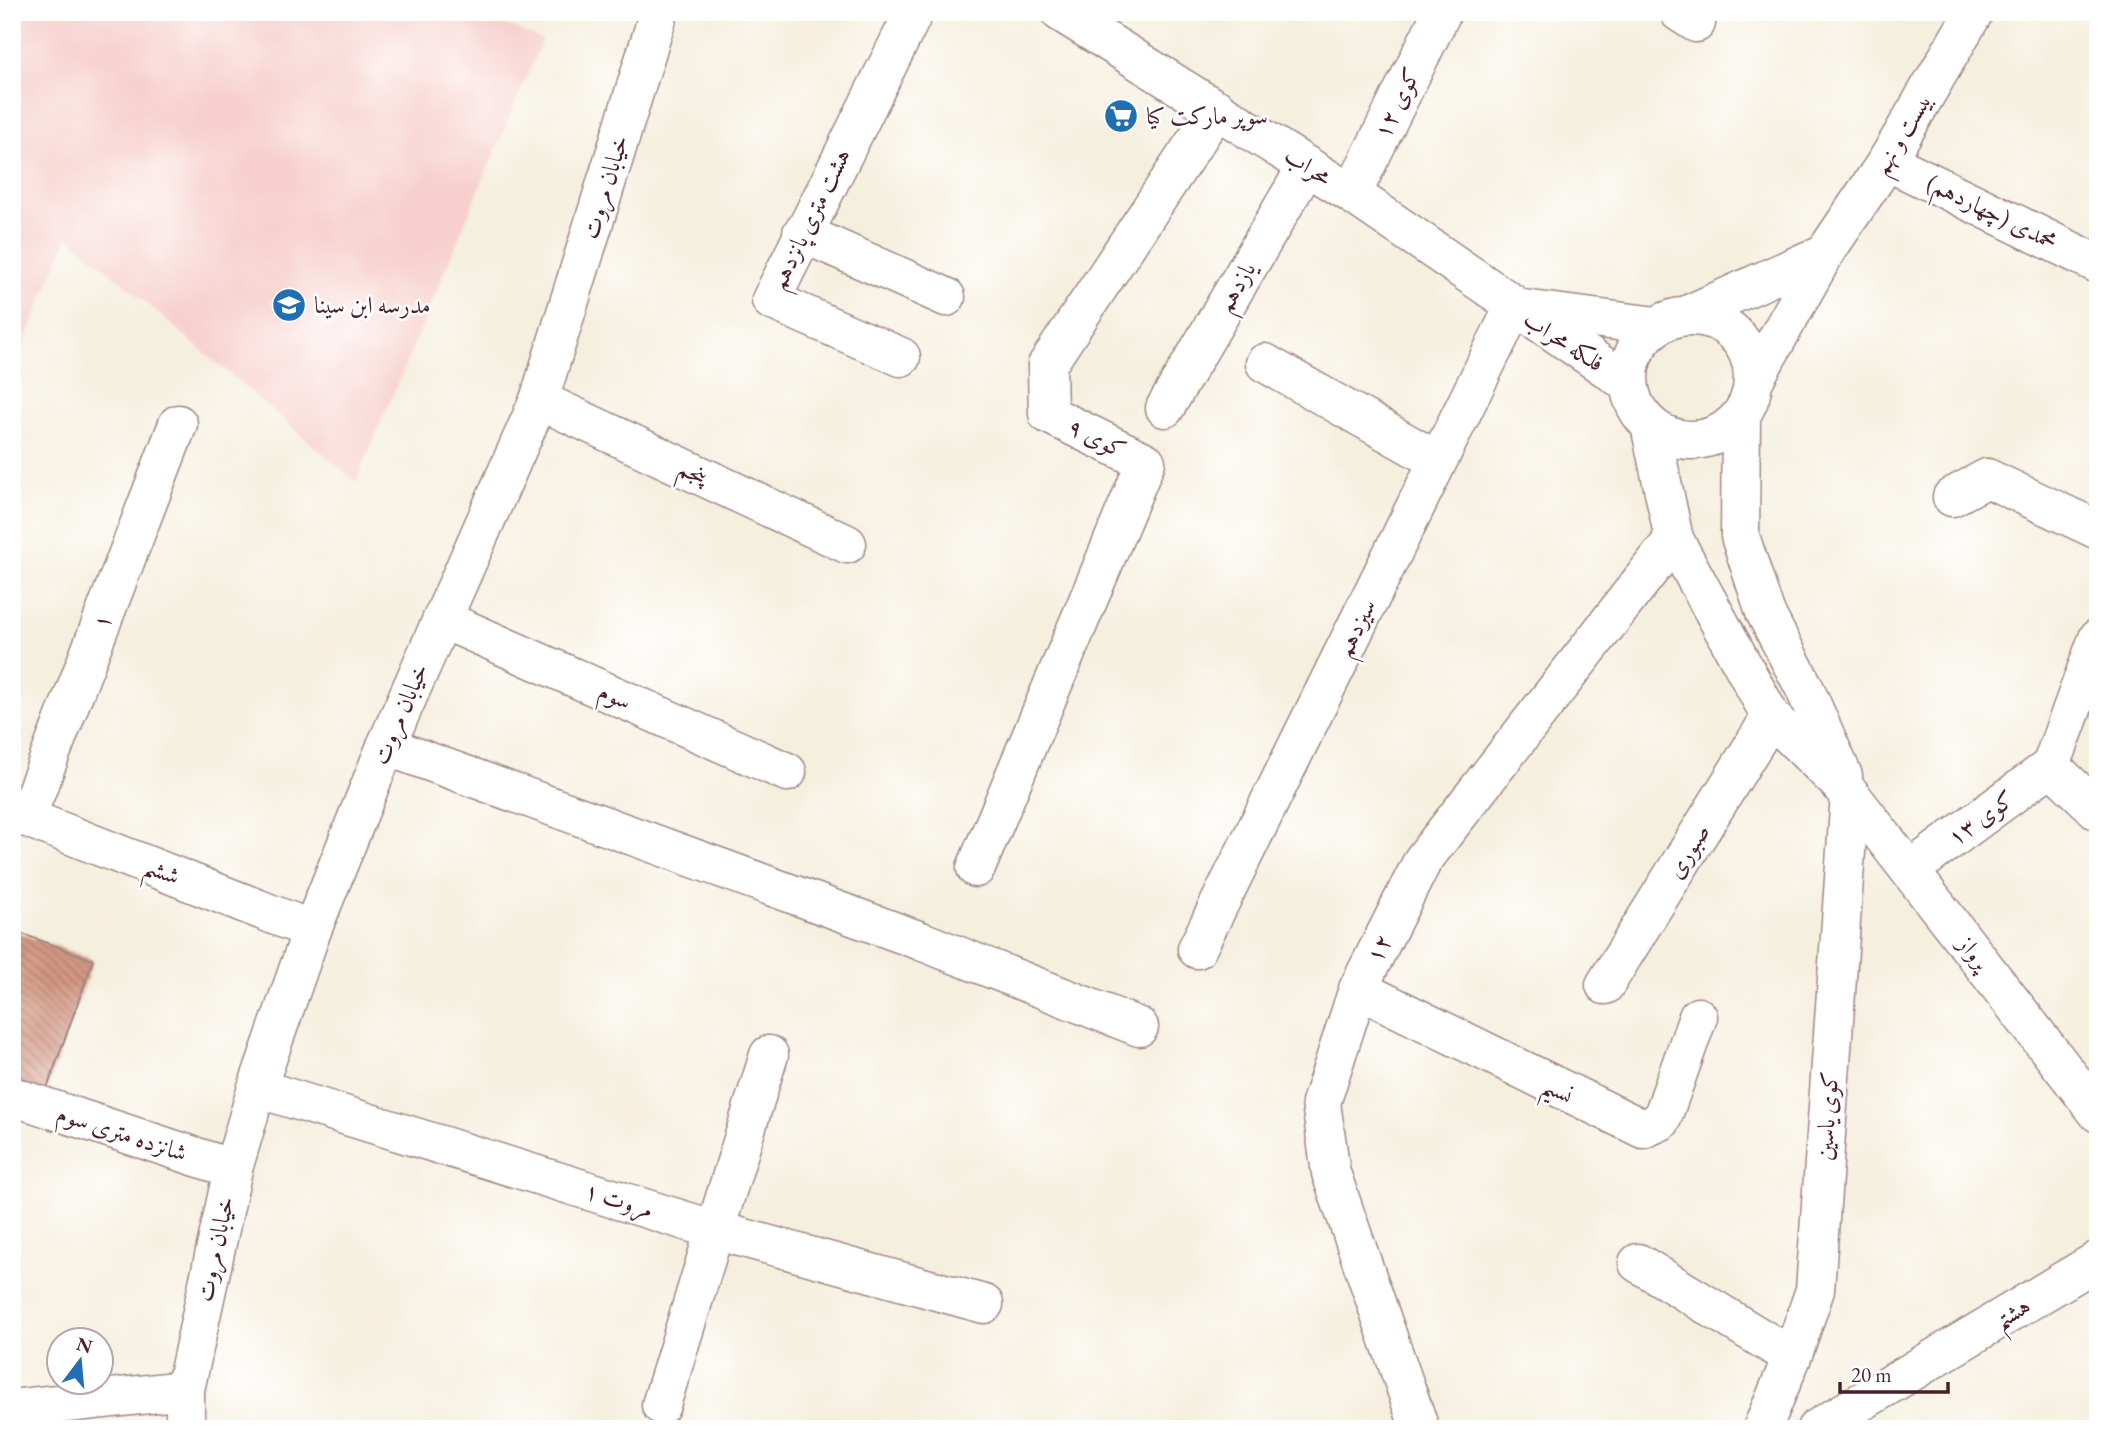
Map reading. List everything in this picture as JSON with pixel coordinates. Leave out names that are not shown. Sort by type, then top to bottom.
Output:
[{"type":"street","name":"خیابان مروت","points":[[185,1429],[185,1390],[233,1169],[257,1088],[312,930],[386,746],[540,400],[659,12]]},
{"type":"street","name":"هشت متری پانزدهم","points":[[901,357],[771,300],[914,12]]},
{"type":"street","name":"محراب","points":[[1060,12],[1352,194],[1514,307]]},
{"type":"street","name":"کوی ۱۲","points":[[1352,194],[1442,12]]},
{"type":"street","name":"بیست و نهم","points":[[1825,254],[1887,161],[1974,12]]},
{"type":"street","name":"کوی ۹","points":[[976,868],[1146,462],[1048,414],[1046,365],[1217,109]]},
{"type":"street","name":"محمدی (چهاردهم)","points":[[1887,161],[2098,264]]},
{"type":"street","name":"یازدهم","points":[[1165,408],[1307,166]]},
{"type":"street","points":[[802,233],[946,297]]},
{"type":"street","points":[[1671,321],[1825,254]]},
{"type":"street","points":[[1650,425],[1667,435],[1687,440],[1707,438],[1726,430],[1747,399],[1825,254]]},
{"type":"street","name":"فلکه محراب","points":[[1514,307],[1671,321],[1709,318],[1727,327],[1742,342],[1751,362],[1747,399]]},
{"type":"street","name":"فلکه محراب","points":[[1514,307],[1628,383]]},
{"type":"street","name":"سیزدهم","points":[[1197,949],[1514,307]]},
{"type":"street","name":"فلکه محراب","points":[[1671,321],[1634,351],[1628,383],[1639,413],[1650,425],[1674,539],[1771,717],[1850,794]]},
{"type":"street","points":[[1265,363],[1438,461]]},
{"type":"street","points":[[1747,399],[1740,536],[1765,612],[1804,687],[1850,794]]},
{"type":"street","name":"پنجم","points":[[540,400],[846,544]]},
{"type":"street","name":"۱","points":[[19,815],[178,424]]},
{"type":"street","points":[[1952,497],[1987,478],[2098,530]]},
{"type":"street","name":"۱۲","points":[[1420,1429],[1331,1173],[1321,1103],[1358,989],[1423,860],[1674,539]]},
{"type":"street","name":"سوم","points":[[442,619],[787,772]]},
{"type":"street","points":[[2098,639],[2051,766],[2098,811]]},
{"type":"street","name":"صبوری","points":[[1605,985],[1771,717]]},
{"type":"street","points":[[386,746],[920,941],[1139,1027]]},
{"type":"street","name":"کوی ۱۳","points":[[1910,870],[2051,766]]},
{"type":"street","name":"پرواز","points":[[1850,794],[2098,1113]]},
{"type":"street","name":"کوی یاسین","points":[[1762,1429],[1792,1357],[1815,1290],[1850,794]]},
{"type":"street","name":"ششم","points":[[19,815],[312,930]]},
{"type":"street","name":"نسیم","points":[[1358,989],[1643,1129],[1661,1121],[1698,1017]]},
{"type":"street","points":[[661,1405],[769,1055]]},
{"type":"street","name":"مروت ۱","points":[[257,1088],[715,1230],[984,1304]]},
{"type":"street","name":"شانزده متری سوم","points":[[12,1096],[233,1169]]},
{"type":"street","name":"هشتم","points":[[1816,1429],[2098,1260]]},
{"type":"street","points":[[1638,1263],[1792,1357]]},
{"type":"street","points":[[12,1409],[185,1390]]},
{"type":"shaded area","name":"مدرسه ابن سینا","points":[[12,12],[478,12],[542,40],[356,482],[68,236],[12,374]]},
{"type":"building","points":[[12,930],[93,960],[45,1094],[12,1082]]},
{"type":"place","name":"سوپر مارکت کیا","points":[[1121,116]]},
{"type":"place","name":"مدرسه ابن سینا","points":[[289,305]]}]
